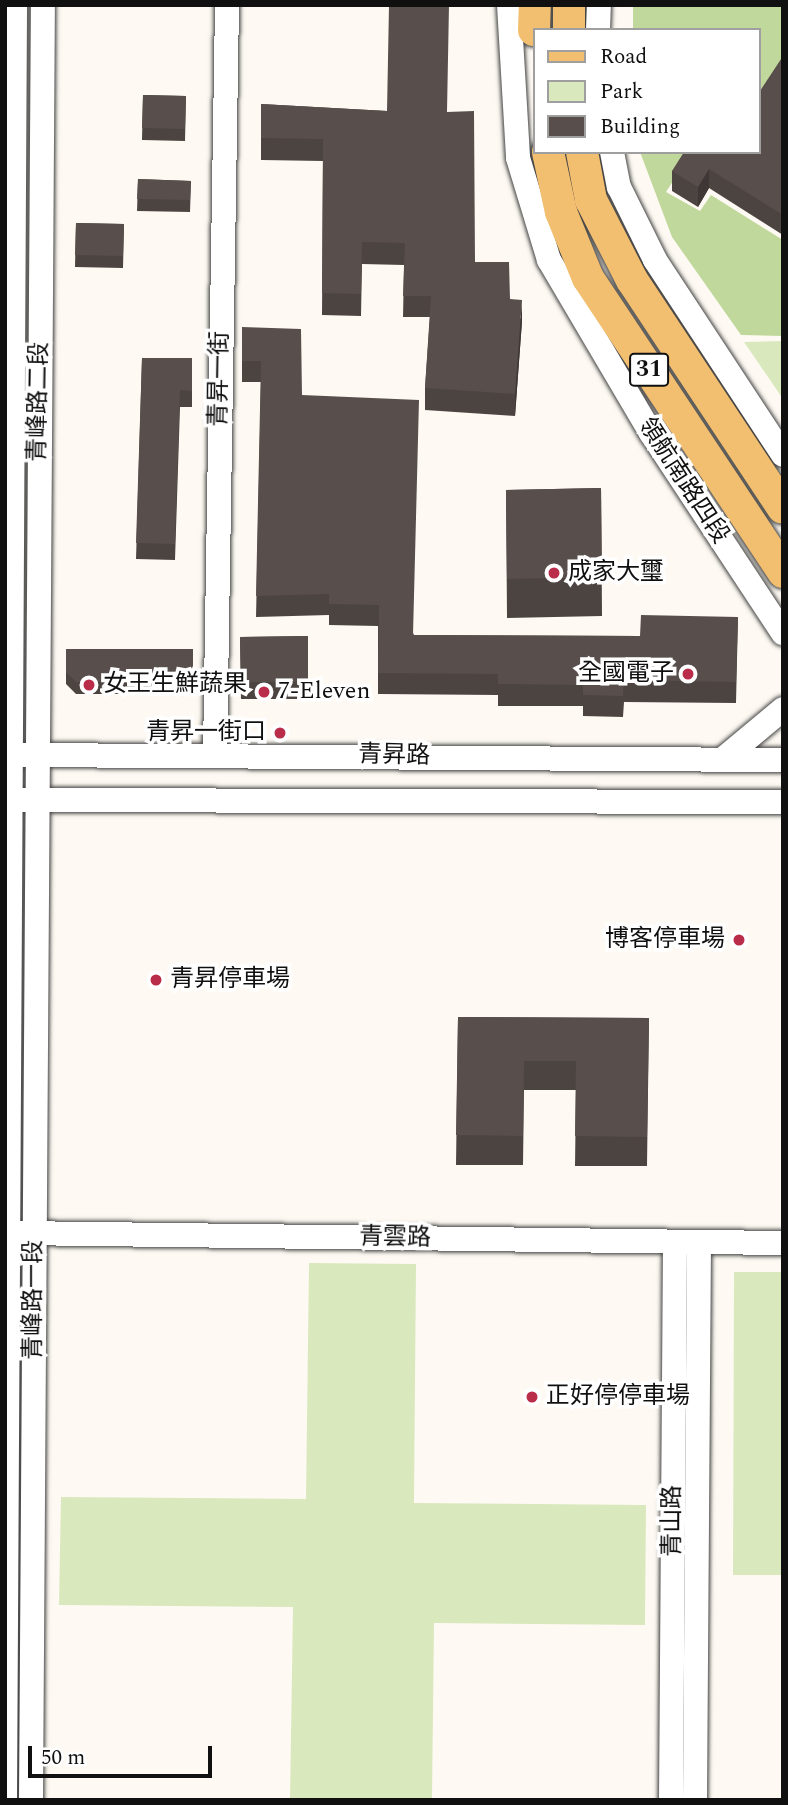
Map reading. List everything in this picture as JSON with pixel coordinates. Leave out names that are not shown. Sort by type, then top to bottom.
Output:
[{"type":"main road","points":[[534,28],[535,5]]},
{"type":"main road","points":[[569,5],[569,28]]},
{"type":"main road","name":"領航南路四段","points":[[548,154],[561,212],[588,278],[783,572]]},
{"type":"main road","name":"31","points":[[582,154],[591,200],[632,280],[783,508]]},
{"type":"street","name":"青峰路二段","points":[[6,752],[15,5]]},
{"type":"street","name":"青峰路二段","points":[[36,800],[43,5]]},
{"type":"street","name":"青昇一街","points":[[215,753],[227,5]]},
{"type":"street","name":"領航南路四段","points":[[509,5],[518,158],[550,260],[626,390],[783,633]]},
{"type":"street","points":[[598,28],[599,5]]},
{"type":"street","points":[[612,154],[619,187],[655,260],[783,456]]},
{"type":"street","points":[[626,390],[724,483]]},
{"type":"street","points":[[723,759],[783,709]]},
{"type":"street","name":"青昇路","points":[[6,752],[36,758],[215,753],[783,760]]},
{"type":"street","name":"青峰路一段","points":[[5,1800],[8,1233],[6,752]]},
{"type":"street","name":"青昇路","points":[[6,800],[783,802]]},
{"type":"street","name":"青峰路一段","points":[[31,1800],[36,800]]},
{"type":"street","name":"青雲路","points":[[8,1233],[783,1243]]},
{"type":"street","name":"青山路","points":[[671,1800],[687,1242]]},
{"type":"street","name":"青山路","points":[[687,1242],[695,1800]]},
{"type":"green space","points":[[633,5],[783,5],[783,68],[760,102],[760,28],[633,28]]},
{"type":"green space","points":[[641,154],[691,154],[666,192],[700,211],[711,195],[783,240],[783,336],[741,335],[672,237]]},
{"type":"green space","points":[[783,341],[783,399],[744,342]]},
{"type":"green space","points":[[309,1263],[416,1264],[414,1503],[646,1505],[645,1625],[434,1623],[432,1800],[290,1800],[293,1607],[59,1605],[61,1497],[306,1499]]},
{"type":"green space","points":[[734,1272],[783,1272],[783,1575],[733,1575]]},
{"type":"building","points":[[389,5],[449,5],[447,112],[474,111],[475,262],[509,262],[510,299],[522,300],[515,394],[425,388],[431,296],[403,296],[405,243],[362,242],[361,294],[322,293],[323,139],[261,138],[261,104],[387,111]]},
{"type":"building","points":[[783,56],[783,215],[709,169],[698,187],[672,171],[683,154],[760,154],[760,91]]},
{"type":"building","points":[[143,95],[186,96],[185,129],[142,128]]},
{"type":"building","points":[[138,179],[191,181],[190,200],[137,199]]},
{"type":"building","points":[[76,223],[124,224],[123,256],[75,255]]},
{"type":"building","points":[[242,327],[301,329],[302,395],[419,400],[413,635],[640,636],[641,615],[738,617],[736,682],[624,680],[623,696],[583,695],[583,685],[498,684],[498,674],[378,673],[379,605],[329,604],[329,594],[256,596],[261,361],[242,361]]},
{"type":"building","points":[[142,358],[192,358],[192,391],[180,390],[175,544],[136,543]]},
{"type":"building","points":[[601,488],[602,577],[507,579],[506,490]]},
{"type":"building","points":[[308,636],[308,682],[241,682],[240,637]]},
{"type":"building","points":[[66,649],[193,649],[193,682],[76,682],[66,672]]},
{"type":"building","points":[[458,1017],[649,1018],[647,1137],[575,1136],[576,1061],[524,1061],[523,1136],[456,1135]]},
{"type":"place","name":"成家大璽","points":[[554,573]]},
{"type":"place","name":"全國電子","points":[[688,674]]},
{"type":"place","name":"女王生鮮蔬果","points":[[89,685]]},
{"type":"place","name":"7-Eleven","points":[[264,692]]},
{"type":"place","name":"青昇一街口","points":[[280,733]]},
{"type":"place","name":"博客停車場","points":[[739,940]]},
{"type":"place","name":"青昇停車場","points":[[156,980]]},
{"type":"place","name":"正好停停車場","points":[[532,1397]]}]
